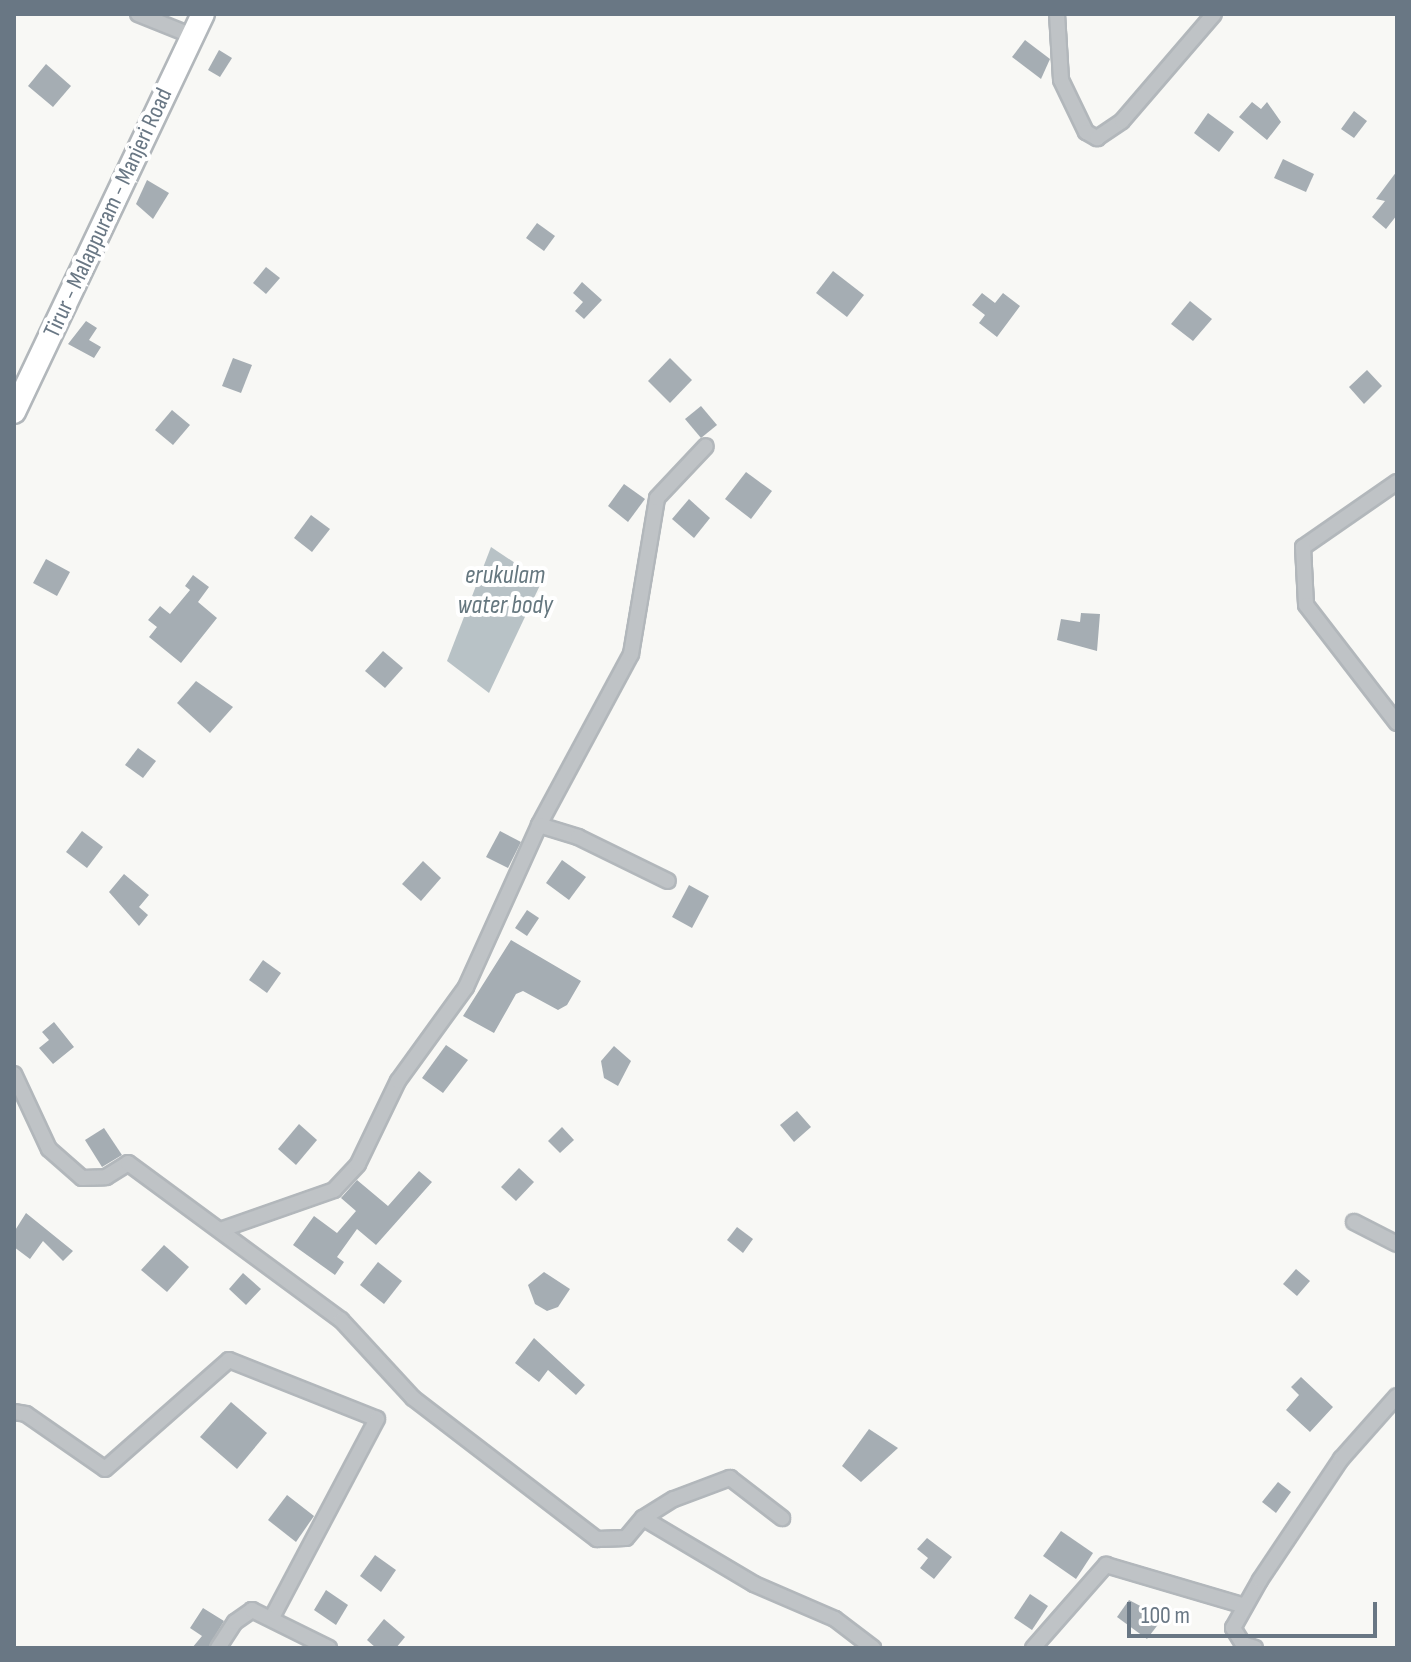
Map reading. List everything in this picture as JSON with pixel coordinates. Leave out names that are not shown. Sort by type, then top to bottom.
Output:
[{"type":"main road","name":"Tirur - Malappuram - Manjeri Road","points":[[14,412],[203,14]]},
{"type":"street","points":[[138,14],[193,36]]},
{"type":"street","points":[[1057,14],[1061,80],[1086,132],[1097,138],[1122,121],[1214,14]]},
{"type":"street","points":[[220,1230],[334,1190],[358,1164],[398,1081],[466,987],[539,825],[631,654],[657,498],[706,446]]},
{"type":"street","points":[[1397,482],[1303,547],[1306,605],[1397,723]]},
{"type":"street","points":[[539,825],[578,837],[668,881]]},
{"type":"street","points":[[14,1074],[49,1149],[82,1178],[106,1177],[128,1163],[220,1230],[302,1296],[341,1320],[413,1398],[461,1438],[597,1539],[626,1538],[643,1518],[674,1499],[730,1478],[782,1518]]},
{"type":"street","points":[[1354,1222],[1397,1244]]},
{"type":"street","points":[[14,1412],[26,1414],[105,1469],[229,1360],[377,1419],[271,1619]]},
{"type":"street","points":[[1255,1648],[1243,1644],[1233,1628],[1245,1606],[1341,1459],[1397,1396]]},
{"type":"street","points":[[643,1518],[754,1584],[835,1619],[873,1648]]},
{"type":"street","points":[[1033,1648],[1106,1565],[1245,1606]]},
{"type":"street","points":[[218,1648],[235,1622],[252,1610],[329,1648]]},
{"type":"water","name":"erukulam water body","points":[[491,547],[542,581],[489,693],[447,661]]},
{"type":"building","points":[[1025,40],[1050,59],[1041,79],[1012,57]]},
{"type":"building","points":[[219,50],[232,58],[220,77],[208,70]]},
{"type":"building","points":[[46,64],[71,86],[53,107],[28,86]]},
{"type":"building","points":[[1252,102],[1261,109],[1267,102],[1281,122],[1267,140],[1239,117]]},
{"type":"building","points":[[1354,111],[1367,121],[1354,138],[1341,129]]},
{"type":"building","points":[[1208,113],[1234,132],[1219,152],[1194,133]]},
{"type":"building","points":[[1283,159],[1314,174],[1306,192],[1274,178]]},
{"type":"building","points":[[1397,171],[1397,215],[1386,229],[1372,217],[1385,201],[1376,199]]},
{"type":"building","points":[[147,180],[169,193],[153,219],[136,204]]},
{"type":"building","points":[[537,223],[555,236],[544,251],[526,238]]},
{"type":"building","points":[[266,267],[280,278],[266,294],[253,283]]},
{"type":"building","points":[[833,271],[864,295],[847,317],[816,293]]},
{"type":"building","points":[[582,282],[602,300],[584,319],[575,311],[583,302],[573,293]]},
{"type":"building","points":[[982,293],[995,303],[1003,293],[1020,306],[997,337],[979,323],[985,315],[972,305]]},
{"type":"building","points":[[1190,301],[1212,319],[1193,341],[1171,324]]},
{"type":"building","points":[[86,321],[97,328],[89,340],[101,347],[94,358],[68,344]]},
{"type":"building","points":[[233,358],[252,365],[241,393],[222,386]]},
{"type":"building","points":[[670,358],[692,380],[670,403],[648,381]]},
{"type":"building","points":[[1367,370],[1382,386],[1364,404],[1349,387]]},
{"type":"building","points":[[701,406],[717,425],[701,438],[685,419]]},
{"type":"building","points":[[172,410],[190,425],[173,445],[155,430]]},
{"type":"building","points":[[746,472],[772,491],[751,519],[725,499]]},
{"type":"building","points":[[624,484],[645,499],[628,522],[608,506]]},
{"type":"building","points":[[689,499],[710,518],[694,538],[672,519]]},
{"type":"building","points":[[311,515],[330,529],[312,552],[294,538]]},
{"type":"building","points":[[46,559],[70,572],[57,596],[33,583]]},
{"type":"building","points":[[193,575],[209,587],[198,602],[217,618],[181,663],[149,637],[157,627],[148,620],[160,606],[170,614],[190,590],[185,586]]},
{"type":"building","points":[[1081,613],[1100,614],[1097,651],[1057,640],[1061,619],[1080,622]]},
{"type":"building","points":[[383,651],[403,668],[385,688],[365,671]]},
{"type":"building","points":[[196,681],[233,707],[210,733],[177,703]]},
{"type":"building","points":[[138,748],[156,761],[143,778],[125,765]]},
{"type":"building","points":[[82,831],[103,847],[87,868],[66,852]]},
{"type":"building","points":[[500,831],[521,842],[508,868],[486,857]]},
{"type":"building","points":[[562,860],[586,877],[569,900],[546,883]]},
{"type":"building","points":[[423,861],[441,878],[421,901],[402,884]]},
{"type":"building","points":[[124,874],[149,895],[139,907],[148,915],[139,926],[109,892]]},
{"type":"building","points":[[689,885],[709,896],[692,928],[672,917]]},
{"type":"building","points":[[527,910],[539,918],[527,936],[515,928]]},
{"type":"building","points":[[511,940],[581,981],[567,1005],[558,1010],[523,991],[516,994],[494,1033],[463,1016]]},
{"type":"building","points":[[263,960],[281,973],[267,993],[249,980]]},
{"type":"building","points":[[54,1022],[74,1047],[53,1064],[39,1048],[49,1040],[42,1032]]},
{"type":"building","points":[[446,1045],[468,1060],[443,1093],[422,1078]]},
{"type":"building","points":[[614,1046],[631,1061],[618,1086],[604,1078],[601,1061]]},
{"type":"building","points":[[797,1111],[811,1127],[794,1142],[780,1125]]},
{"type":"building","points":[[299,1124],[317,1140],[296,1165],[278,1149]]},
{"type":"building","points":[[562,1127],[574,1140],[560,1153],[548,1141]]},
{"type":"building","points":[[104,1128],[122,1155],[102,1167],[85,1140]]},
{"type":"building","points":[[519,1168],[534,1182],[516,1201],[501,1187]]},
{"type":"building","points":[[419,1171],[432,1182],[376,1245],[357,1229],[337,1257],[344,1262],[335,1275],[293,1245],[314,1216],[337,1233],[356,1211],[341,1198],[357,1180],[388,1206]]},
{"type":"building","points":[[26,1213],[73,1251],[63,1261],[43,1241],[30,1259],[14,1247],[14,1232]]},
{"type":"building","points":[[737,1227],[753,1239],[743,1253],[727,1240]]},
{"type":"building","points":[[164,1245],[189,1267],[167,1292],[141,1270]]},
{"type":"building","points":[[378,1262],[402,1281],[384,1304],[360,1285]]},
{"type":"building","points":[[1296,1269],[1310,1281],[1297,1296],[1283,1284]]},
{"type":"building","points":[[544,1272],[570,1289],[558,1307],[547,1311],[535,1304],[528,1285]]},
{"type":"building","points":[[243,1273],[261,1289],[246,1305],[229,1289]]},
{"type":"building","points":[[534,1338],[585,1385],[576,1395],[548,1370],[539,1382],[515,1363]]},
{"type":"building","points":[[1301,1377],[1333,1407],[1310,1432],[1286,1410],[1299,1395],[1291,1387]]},
{"type":"building","points":[[231,1402],[267,1433],[237,1469],[200,1437]]},
{"type":"building","points":[[869,1429],[898,1448],[861,1482],[842,1466]]},
{"type":"building","points":[[1278,1482],[1291,1492],[1276,1513],[1262,1502]]},
{"type":"building","points":[[287,1495],[314,1516],[296,1542],[268,1520]]},
{"type":"building","points":[[1061,1531],[1093,1553],[1076,1579],[1043,1556]]},
{"type":"building","points":[[927,1538],[952,1557],[934,1579],[920,1568],[928,1558],[917,1549]]},
{"type":"building","points":[[375,1555],[396,1570],[381,1592],[360,1576]]},
{"type":"building","points":[[326,1590],[348,1605],[336,1625],[314,1610]]},
{"type":"building","points":[[1030,1594],[1048,1606],[1032,1630],[1014,1618]]},
{"type":"building","points":[[1129,1600],[1163,1618],[1147,1639],[1117,1617]]},
{"type":"building","points":[[203,1608],[224,1621],[208,1648],[192,1648],[202,1636],[190,1628]]},
{"type":"building","points":[[384,1619],[405,1637],[396,1648],[376,1648],[367,1640]]}]
